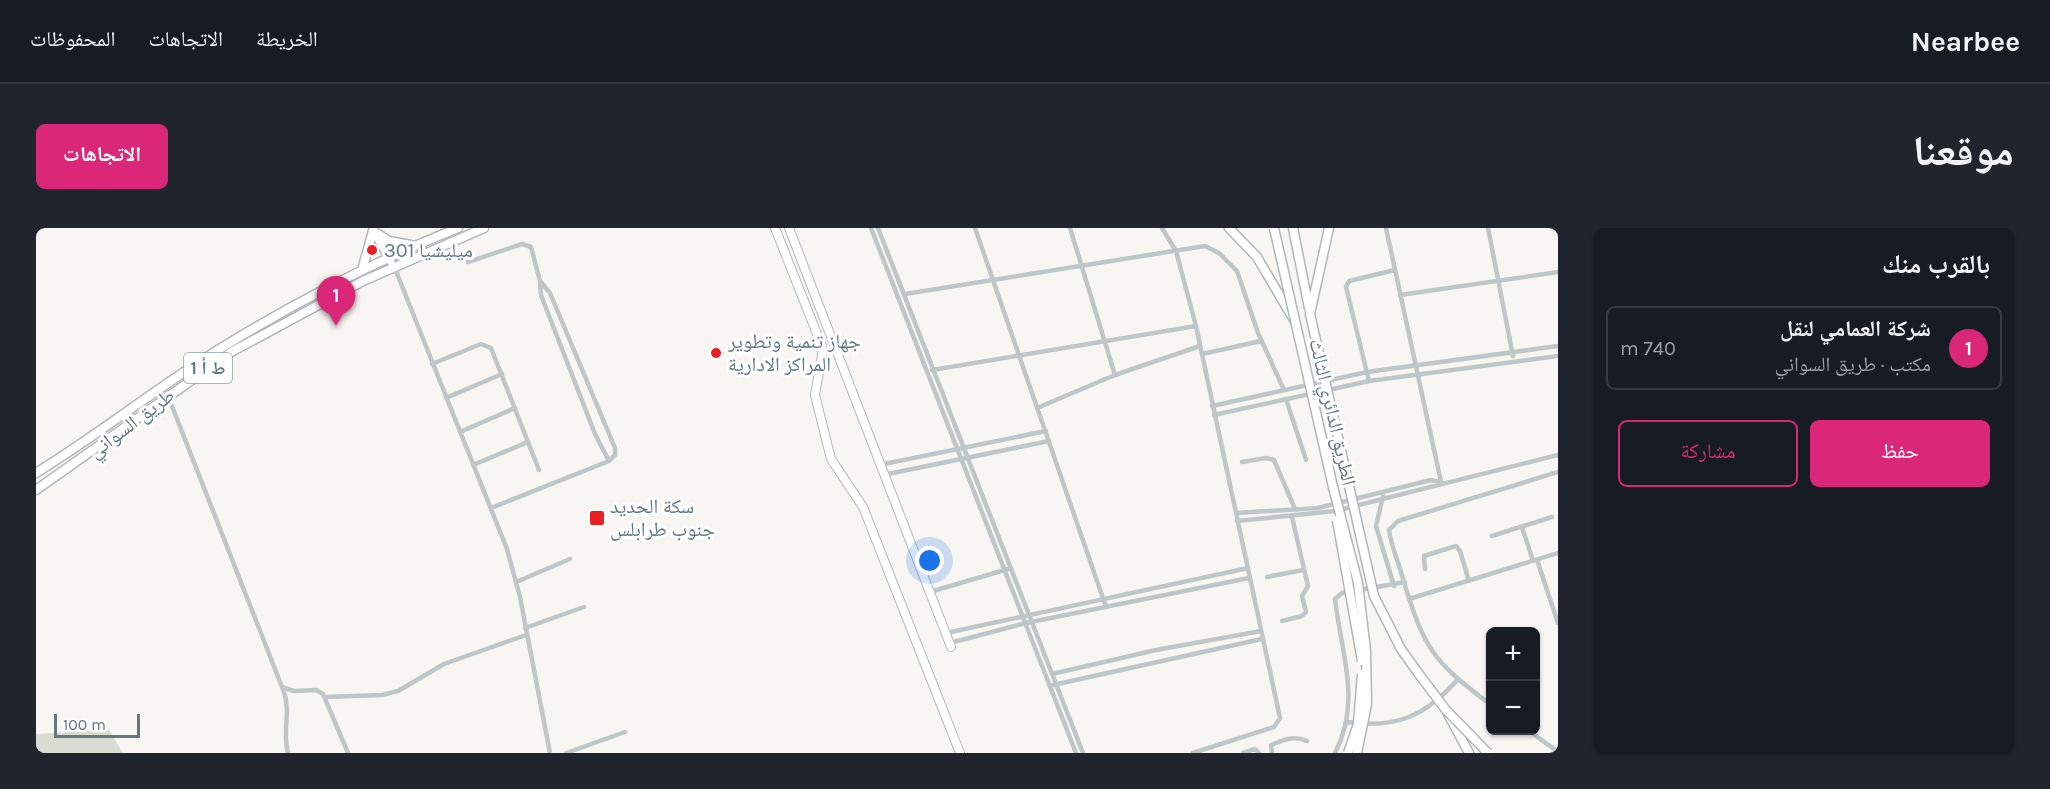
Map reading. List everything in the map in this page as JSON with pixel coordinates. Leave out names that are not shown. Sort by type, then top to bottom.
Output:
[{"type":"highway","name":"طريق السواني","points":[[36,473],[217,351],[362,270],[458,228]]},
{"type":"highway","name":"طريق السواني","points":[[36,490],[121,432],[168,396],[262,335],[394,266],[484,228]]},
{"type":"highway","points":[[1229,228],[1257,257],[1298,326]]},
{"type":"highway","name":"الطريق الدائري الثالث","points":[[1274,228],[1333,487],[1358,582],[1368,672],[1368,704],[1358,753]]},
{"type":"highway","name":"الطريق الدائري الثالث","points":[[1293,228],[1310,314],[1374,596],[1401,649],[1446,710]]},
{"type":"highway","points":[[1310,314],[1329,228]]},
{"type":"highway","points":[[362,270],[372,229],[398,244],[418,245]]},
{"type":"highway","points":[[1333,487],[1341,549],[1362,662],[1358,724],[1348,753]]},
{"type":"highway","points":[[1446,710],[1469,753]]},
{"type":"highway","points":[[1446,710],[1488,753]]},
{"type":"main road","points":[[775,228],[823,349],[823,363],[817,378],[815,395],[832,463],[863,507],[960,753]]},
{"type":"main road","points":[[789,228],[879,465],[951,645]]},
{"type":"main road","points":[[803,296],[814,293]]},
{"type":"street","points":[[871,228],[1026,623],[1083,753]]},
{"type":"street","points":[[878,228],[1011,567],[1050,675]]},
{"type":"street","points":[[975,228],[1106,607]]},
{"type":"street","points":[[1070,228],[1115,375]]},
{"type":"street","points":[[1162,228],[1176,251],[1196,326],[1280,718],[1278,723],[1193,753]]},
{"type":"street","points":[[1386,228],[1441,482]]},
{"type":"street","points":[[1488,228],[1514,361]]},
{"type":"street","points":[[372,229],[394,266],[491,508],[516,582],[550,753]]},
{"type":"street","points":[[468,262],[526,243],[531,247],[540,281],[541,295],[595,434],[609,461]]},
{"type":"street","points":[[898,296],[1205,246],[1230,262],[1241,279],[1261,341],[1284,390]]},
{"type":"street","points":[[1369,381],[1346,287],[1349,281],[1395,270]]},
{"type":"street","points":[[1400,295],[1558,272]]},
{"type":"street","points":[[491,508],[609,461],[615,454],[615,448],[550,293],[540,281]]},
{"type":"street","points":[[928,371],[1196,326]]},
{"type":"street","points":[[1202,354],[1261,341]]},
{"type":"street","points":[[432,364],[485,344],[493,351],[539,470]]},
{"type":"street","points":[[1037,408],[1115,375],[1200,346]]},
{"type":"street","points":[[1212,406],[1367,372],[1558,346]]},
{"type":"street","points":[[1214,415],[1369,381],[1558,356]]},
{"type":"street","points":[[446,398],[502,374]]},
{"type":"street","points":[[168,396],[282,687],[288,711],[285,738],[288,753]]},
{"type":"street","points":[[1286,399],[1306,460]]},
{"type":"street","points":[[460,432],[515,408]]},
{"type":"street","points":[[879,465],[1046,431]]},
{"type":"street","points":[[883,475],[961,457],[1049,441]]},
{"type":"street","points":[[473,465],[528,442]]},
{"type":"street","points":[[1237,522],[1318,514],[1558,455]]},
{"type":"street","points":[[1242,462],[1266,458],[1274,460],[1295,509]]},
{"type":"street","points":[[1486,700],[1458,679],[1427,644],[1408,599],[1389,533],[1393,524],[1558,472]]},
{"type":"street","points":[[1236,513],[1318,508],[1431,480],[1441,482]]},
{"type":"street","points":[[1382,492],[1384,499],[1376,526],[1394,585]]},
{"type":"street","points":[[1282,621],[1305,614],[1302,596],[1308,588],[1292,517]]},
{"type":"street","points":[[1492,536],[1552,518]]},
{"type":"street","points":[[1522,526],[1556,609],[1558,623]]},
{"type":"street","points":[[1425,569],[1424,556],[1456,546],[1469,581]]},
{"type":"street","points":[[1408,599],[1558,553]]},
{"type":"street","points":[[516,582],[570,559]]},
{"type":"street","points":[[930,592],[1011,567]]},
{"type":"street","points":[[946,633],[1248,568]]},
{"type":"street","points":[[1267,577],[1303,570]]},
{"type":"street","points":[[951,645],[1026,623],[1249,578]]},
{"type":"street","points":[[1335,753],[1347,722],[1350,686],[1335,599],[1342,593],[1404,582]]},
{"type":"street","points":[[525,628],[584,607]]},
{"type":"street","points":[[1050,675],[1156,650],[1261,631]]},
{"type":"street","points":[[325,698],[398,691],[456,659],[526,635]]},
{"type":"street","points":[[1054,685],[1262,639]]},
{"type":"street","points":[[1347,722],[1379,725],[1410,717],[1434,704],[1458,679]]},
{"type":"street","points":[[1054,685],[1076,753]]},
{"type":"street","points":[[282,687],[294,691],[316,690],[325,698],[348,753]]},
{"type":"street","points":[[566,753],[625,732]]},
{"type":"street","points":[[1535,735],[1558,752]]},
{"type":"street","points":[[1272,753],[1271,745],[1287,739],[1297,738],[1307,741]]},
{"type":"street","points":[[1243,753],[1255,749],[1260,753]]},
{"type":"shaded area","points":[[109,730],[123,753],[36,753],[36,734]]},
{"type":"place","name":"ميليشيا 301","points":[[372,250]]},
{"type":"place","name":"شركة العمامي لنقل","points":[[336,326]]},
{"type":"place","name":"جهاز تنمية وتطوير المراكز الادارية","points":[[716,353]]},
{"type":"place","name":"سكة الحديد جنوب طرابلس","points":[[597,518]]}]
